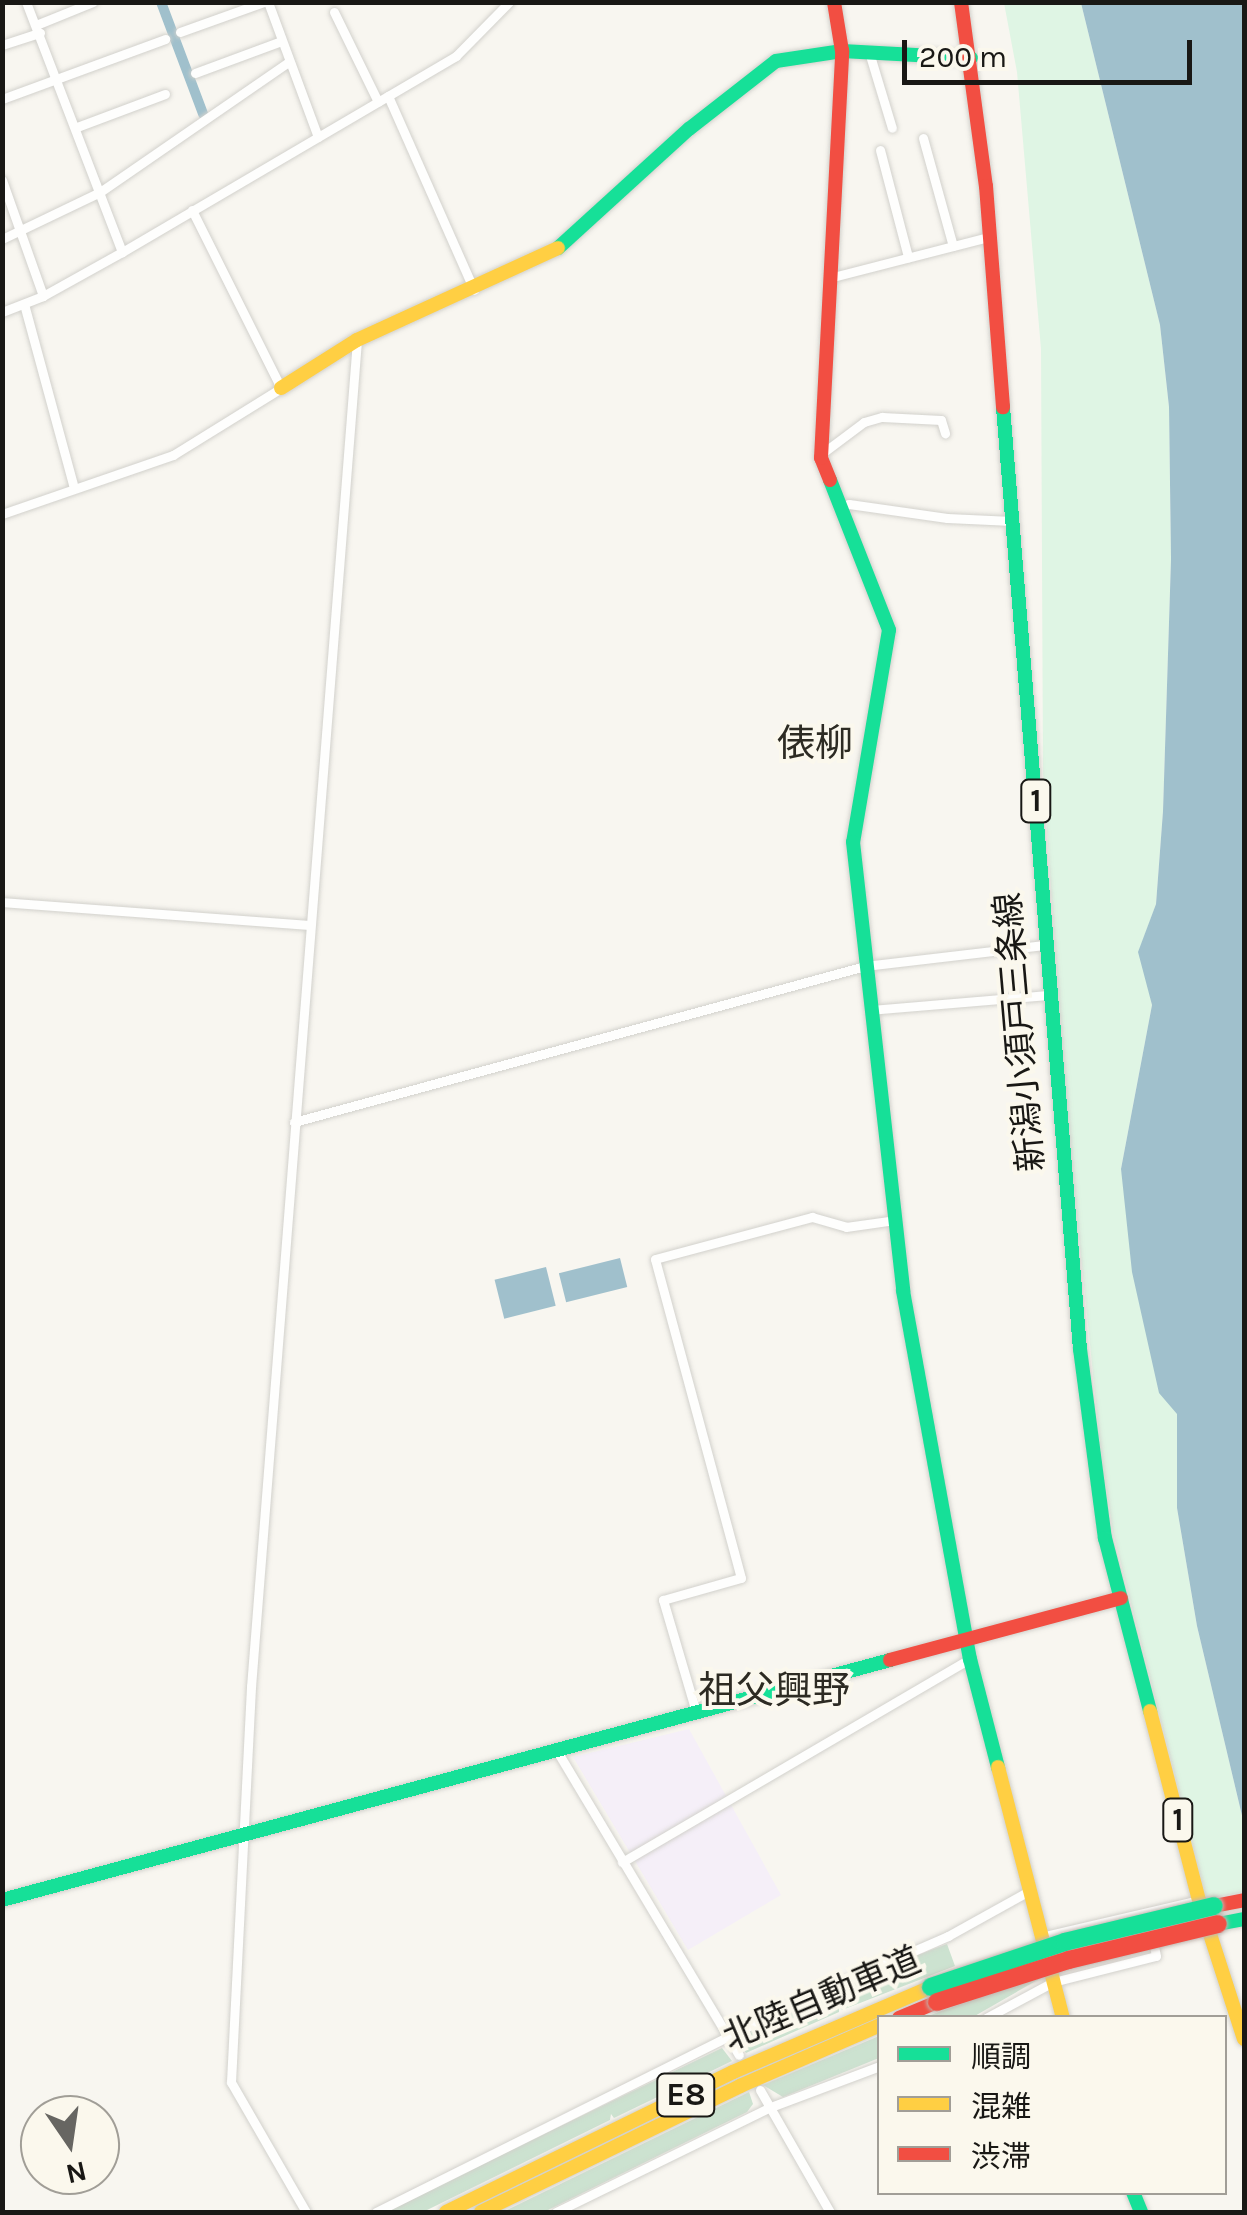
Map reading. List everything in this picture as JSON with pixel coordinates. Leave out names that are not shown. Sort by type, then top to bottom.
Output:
[{"type":"main road","points":[[834,2],[842,51],[820,455],[838,507],[881,602],[888,630],[853,842],[865,966],[894,1220],[922,1401],[966,1637],[1061,2015]]},
{"type":"main road","name":"新潟小須戸三条線","points":[[961,2],[971,58],[989,237],[1080,1348],[1106,1538],[1199,1900],[1244,2039]]},
{"type":"main road","points":[[281,388],[357,340],[474,290],[558,248],[776,61],[842,51],[971,58]]},
{"type":"main road","points":[[2,1900],[1121,1598]]},
{"type":"main road","name":"北陸自動車道","points":[[882,2015],[1065,1942],[1244,1900]]},
{"type":"main road","name":"北陸自動車道","points":[[903,2015],[934,1995],[1244,1919]]},
{"type":"main road","name":"北陸自動車道","points":[[446,2212],[733,2072],[877,2017]]},
{"type":"main road","name":"北陸自動車道","points":[[480,2212],[740,2086],[877,2026]]},
{"type":"street","points":[[26,2],[122,252]]},
{"type":"street","points":[[2,45],[93,2]]},
{"type":"street","points":[[180,32],[266,2],[318,137]]},
{"type":"street","points":[[2,312],[44,296],[456,56],[509,2]]},
{"type":"street","points":[[334,12],[378,102]]},
{"type":"street","points":[[2,100],[165,40]]},
{"type":"street","points":[[195,72],[279,42]]},
{"type":"street","points":[[869,52],[892,128]]},
{"type":"street","points":[[2,239],[100,192],[287,63]]},
{"type":"street","points":[[77,127],[166,94]]},
{"type":"street","points":[[388,96],[474,290]]},
{"type":"street","points":[[924,138],[953,246]]},
{"type":"street","points":[[880,150],[908,257]]},
{"type":"street","points":[[2,180],[44,296]]},
{"type":"street","points":[[2,514],[173,455],[281,388],[192,210]]},
{"type":"street","points":[[829,278],[989,237]]},
{"type":"street","points":[[24,304],[74,488]]},
{"type":"street","points":[[306,2212],[232,2082],[240,1835],[308,925],[357,340]]},
{"type":"street","points":[[820,455],[864,422],[882,417],[941,420],[945,432]]},
{"type":"street","points":[[838,507],[849,504],[948,518],[1012,521]]},
{"type":"street","points":[[2,902],[308,925]]},
{"type":"street","points":[[294,1122],[865,966],[1044,944]]},
{"type":"street","points":[[870,1010],[1049,995]]},
{"type":"street","points":[[696,1712],[663,1600],[740,1578],[655,1259],[812,1217],[846,1227],[894,1220]]},
{"type":"street","points":[[622,1862],[970,1658]]},
{"type":"street","points":[[557,1751],[739,2055]]},
{"type":"street","points":[[376,2212],[878,1964],[948,1936],[1030,1891]]},
{"type":"street","points":[[1041,1937],[1199,1900]]},
{"type":"street","points":[[992,2015],[1053,1982],[1156,1956],[1146,1911]]},
{"type":"street","points":[[556,2212],[768,2108],[877,2067]]},
{"type":"street","points":[[760,2090],[830,2212]]},
{"type":"shaded area","points":[[689,1729],[781,1895],[688,1950],[573,1757]]},
{"type":"green space","points":[[1004,3],[1081,3],[1160,325],[1169,407],[1171,559],[1163,811],[1156,904],[1140,948],[1152,1005],[1121,1169],[1177,1413],[1177,1508],[1197,1626],[1244,1824],[1244,1892],[1206,1899],[1113,1532],[1101,1453],[1068,1127],[1043,774],[1041,349],[1017,72]]},
{"type":"green space","points":[[947,1944],[955,1966],[842,2010],[839,2006],[839,2012],[746,2053],[742,2046],[745,2034],[894,1964]]},
{"type":"green space","points":[[1041,1978],[976,2015],[931,2015]]},
{"type":"green space","points":[[877,2037],[877,2059],[783,2097],[763,2085]]},
{"type":"green space","points":[[722,2048],[732,2061],[614,2118],[611,2114],[610,2120],[423,2212],[383,2212]]},
{"type":"green space","points":[[749,2092],[753,2104],[747,2112],[544,2212],[503,2212]]},
{"type":"water","points":[[1081,3],[1244,3],[1244,1824],[1197,1626],[1177,1508],[1177,1414],[1159,1393],[1132,1272],[1121,1169],[1152,1005],[1138,952],[1156,904],[1163,811],[1171,559],[1169,407],[1160,325]]},
{"type":"water","points":[[620,1258],[627,1287],[566,1302],[559,1273]]},
{"type":"water","points":[[546,1267],[556,1306],[504,1319],[495,1280]]},
{"type":"waterway","points":[[161,2],[203,114]]},
{"type":"traffic: fast","points":[[558,248],[689,129],[776,61],[842,51],[971,58]]},
{"type":"traffic: fast","points":[[1003,407],[1080,1349],[1105,1538],[1150,1711]]},
{"type":"traffic: fast","points":[[830,480],[889,630],[853,842],[903,1291],[970,1659],[998,1767]]},
{"type":"traffic: fast","points":[[2,1900],[890,1660]]},
{"type":"traffic: fast","points":[[931,1987],[1065,1942],[1214,1906]]},
{"type":"traffic: fast","points":[[1218,1924],[1244,1919]]},
{"type":"traffic: fast","points":[[1134,2195],[1141,2212]]},
{"type":"traffic: slow","points":[[281,388],[357,340],[558,248]]},
{"type":"traffic: slow","points":[[1150,1711],[1199,1900],[1244,2039]]},
{"type":"traffic: slow","points":[[998,1767],[1062,2015]]},
{"type":"traffic: slow","points":[[446,2212],[733,2072],[931,1987]]},
{"type":"traffic: slow","points":[[481,2212],[740,2086],[877,2026]]},
{"type":"traffic: jam","points":[[830,480],[821,458],[842,51],[834,2]]},
{"type":"traffic: jam","points":[[961,2],[986,186],[1003,407]]},
{"type":"traffic: jam","points":[[890,1660],[1121,1598]]},
{"type":"traffic: jam","points":[[1214,1906],[1244,1900]]},
{"type":"traffic: jam","points":[[937,2002],[1069,1960],[1218,1924]]},
{"type":"traffic: jam","points":[[906,2015],[937,2002]]},
{"type":"district","name":"俵柳","points":[[815,744]]},
{"type":"district","name":"祖父興野","points":[[774,1691]]}]
